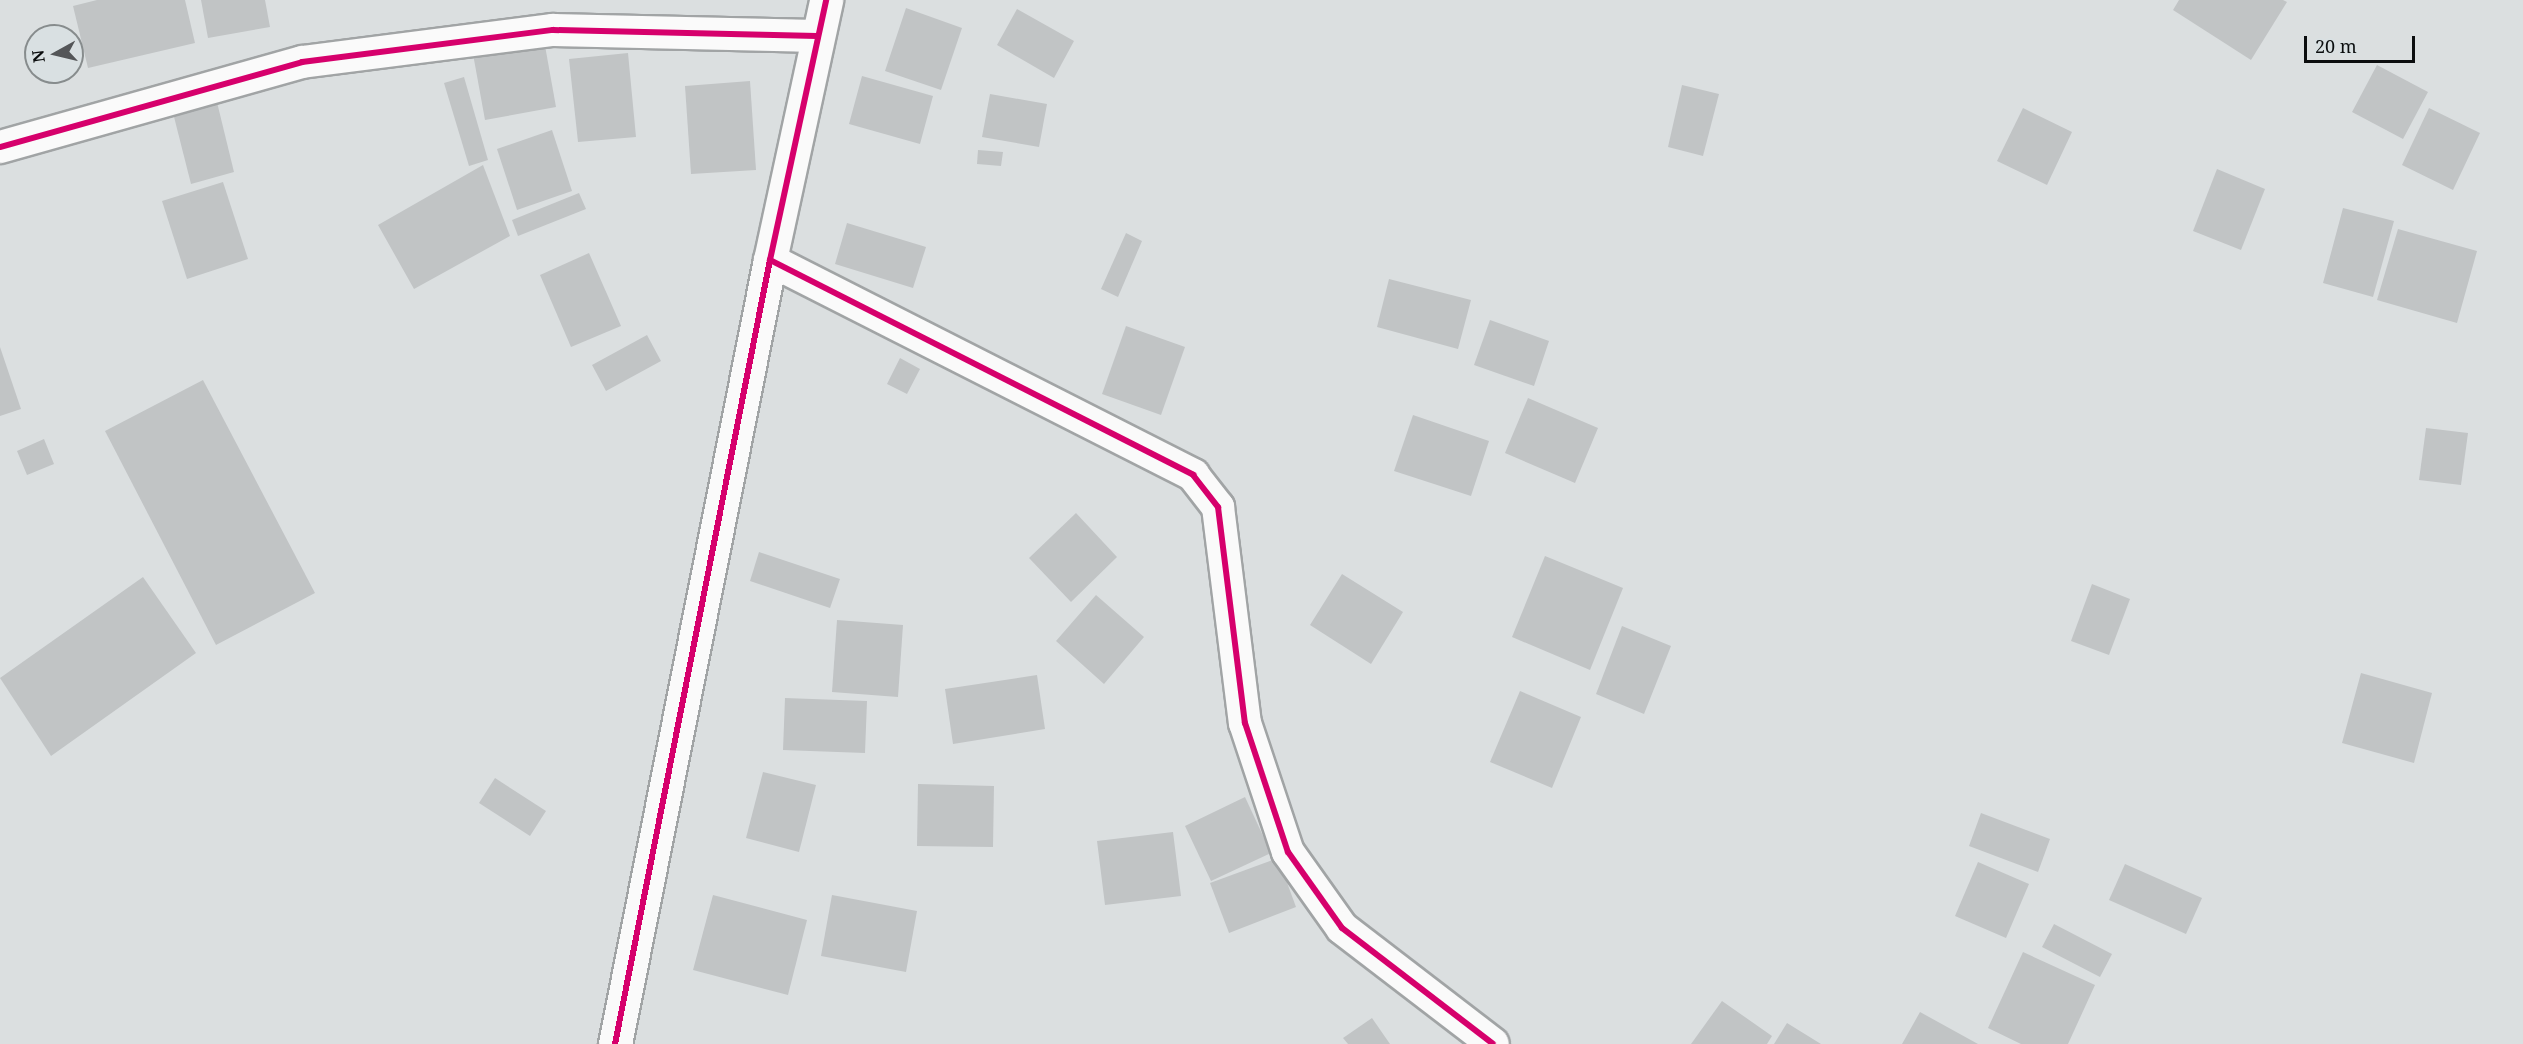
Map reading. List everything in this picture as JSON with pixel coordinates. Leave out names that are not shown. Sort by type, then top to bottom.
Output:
[{"type":"street","points":[[615,1044],[770,260],[826,0]]},
{"type":"street","points":[[0,147],[302,62],[554,30],[817,36]]},
{"type":"street","points":[[770,260],[1193,475],[1218,507],[1245,723],[1288,852],[1342,928],[1493,1044]]},
{"type":"building","points":[[97,0],[185,0],[195,43],[88,68],[84,51],[84,24],[77,24],[73,6]]},
{"type":"building","points":[[201,0],[265,0],[270,27],[208,38]]},
{"type":"building","points":[[2179,0],[2283,0],[2287,2],[2251,60],[2173,10]]},
{"type":"building","points":[[906,8],[962,28],[941,90],[885,71]]},
{"type":"building","points":[[1017,9],[1074,41],[1054,78],[997,45]]},
{"type":"building","points":[[544,40],[556,107],[485,120],[473,54]]},
{"type":"building","points":[[628,53],[636,137],[578,142],[569,59]]},
{"type":"building","points":[[2377,65],[2428,92],[2403,139],[2352,112]]},
{"type":"building","points":[[862,76],[933,96],[920,144],[849,124]]},
{"type":"building","points":[[464,77],[488,160],[469,166],[444,83]]},
{"type":"building","points":[[750,81],[756,170],[691,174],[685,86]]},
{"type":"building","points":[[1682,85],[1719,94],[1703,156],[1668,147]]},
{"type":"building","points":[[215,94],[234,172],[191,184],[171,105]]},
{"type":"building","points":[[990,94],[1047,104],[1039,147],[982,137]]},
{"type":"building","points":[[2023,108],[2072,132],[2047,185],[1997,161]]},
{"type":"building","points":[[2429,108],[2480,133],[2453,190],[2402,165]]},
{"type":"building","points":[[552,130],[572,191],[517,210],[497,149]]},
{"type":"building","points":[[978,150],[1003,152],[1001,166],[977,164]]},
{"type":"building","points":[[483,165],[510,236],[414,289],[378,225]]},
{"type":"building","points":[[2217,169],[2265,189],[2241,250],[2193,231]]},
{"type":"building","points":[[223,182],[248,259],[187,279],[162,201]]},
{"type":"building","points":[[579,193],[586,209],[518,236],[512,220]]},
{"type":"building","points":[[2343,208],[2394,221],[2373,297],[2323,283]]},
{"type":"building","points":[[847,223],[926,247],[913,288],[835,264]]},
{"type":"building","points":[[2398,229],[2477,251],[2457,323],[2377,300]]},
{"type":"building","points":[[1126,233],[1142,241],[1118,297],[1101,289]]},
{"type":"building","points":[[589,253],[621,326],[571,347],[540,275]]},
{"type":"building","points":[[1389,279],[1471,300],[1458,349],[1377,327]]},
{"type":"building","points":[[1490,320],[1549,341],[1534,386],[1474,365]]},
{"type":"building","points":[[1126,326],[1185,347],[1161,415],[1102,394]]},
{"type":"building","points":[[647,335],[661,361],[606,391],[592,365]]},
{"type":"building","points":[[0,347],[21,409],[0,416]]},
{"type":"building","points":[[900,358],[920,369],[907,394],[887,384]]},
{"type":"building","points":[[203,380],[315,593],[216,645],[105,431]]},
{"type":"building","points":[[1528,398],[1598,428],[1575,483],[1505,453]]},
{"type":"building","points":[[1413,415],[1489,441],[1471,496],[1394,471]]},
{"type":"building","points":[[2426,428],[2468,433],[2461,485],[2419,480]]},
{"type":"building","points":[[44,439],[54,464],[27,475],[17,451]]},
{"type":"building","points":[[1076,513],[1117,557],[1071,602],[1029,558]]},
{"type":"building","points":[[759,552],[840,579],[830,608],[750,581]]},
{"type":"building","points":[[1545,556],[1623,588],[1590,670],[1512,637]]},
{"type":"building","points":[[1342,574],[1403,612],[1371,664],[1310,625]]},
{"type":"building","points":[[143,577],[196,653],[51,756],[0,678]]},
{"type":"building","points":[[2092,584],[2130,599],[2109,655],[2071,641]]},
{"type":"building","points":[[1096,595],[1144,637],[1104,684],[1056,641]]},
{"type":"building","points":[[837,620],[903,625],[898,697],[832,692]]},
{"type":"building","points":[[1622,626],[1671,646],[1644,714],[1596,694]]},
{"type":"building","points":[[2361,673],[2432,693],[2414,763],[2342,743]]},
{"type":"building","points":[[1037,675],[1045,729],[953,744],[945,689]]},
{"type":"building","points":[[1520,691],[1581,717],[1552,788],[1490,762]]},
{"type":"building","points":[[785,698],[867,701],[865,753],[783,750]]},
{"type":"building","points":[[763,772],[816,785],[799,852],[746,838]]},
{"type":"building","points":[[495,778],[546,811],[530,836],[479,803]]},
{"type":"building","points":[[918,784],[994,786],[993,847],[917,846]]},
{"type":"building","points":[[1245,797],[1271,853],[1211,881],[1185,826]]},
{"type":"building","points":[[1981,813],[2050,839],[2038,872],[1969,846]]},
{"type":"building","points":[[1173,832],[1181,896],[1105,905],[1097,841]]},
{"type":"building","points":[[1278,858],[1296,907],[1229,933],[1210,883]]},
{"type":"building","points":[[1978,862],[2029,884],[2006,938],[1955,916]]},
{"type":"building","points":[[2125,864],[2202,898],[2186,934],[2109,900]]},
{"type":"building","points":[[713,895],[807,920],[788,995],[693,970]]},
{"type":"building","points":[[832,895],[917,911],[906,972],[821,956]]},
{"type":"building","points":[[2054,924],[2112,954],[2100,977],[2042,947]]},
{"type":"building","points":[[2023,952],[2095,985],[2068,1044],[2021,1044],[1988,1028]]},
{"type":"building","points":[[1722,1001],[1772,1036],[1767,1044],[1691,1044]]},
{"type":"building","points":[[1920,1012],[1978,1044],[1902,1044]]},
{"type":"building","points":[[1372,1018],[1390,1044],[1348,1044],[1343,1038]]},
{"type":"building","points":[[1787,1023],[1821,1044],[1774,1044]]},
{"type":"cycle path","points":[[615,1044],[770,260],[826,0]]},
{"type":"cycle path","points":[[0,147],[302,62],[553,30],[817,36]]},
{"type":"cycle path","points":[[770,260],[1193,475],[1218,507],[1245,723],[1288,852],[1342,928],[1493,1044]]}]
